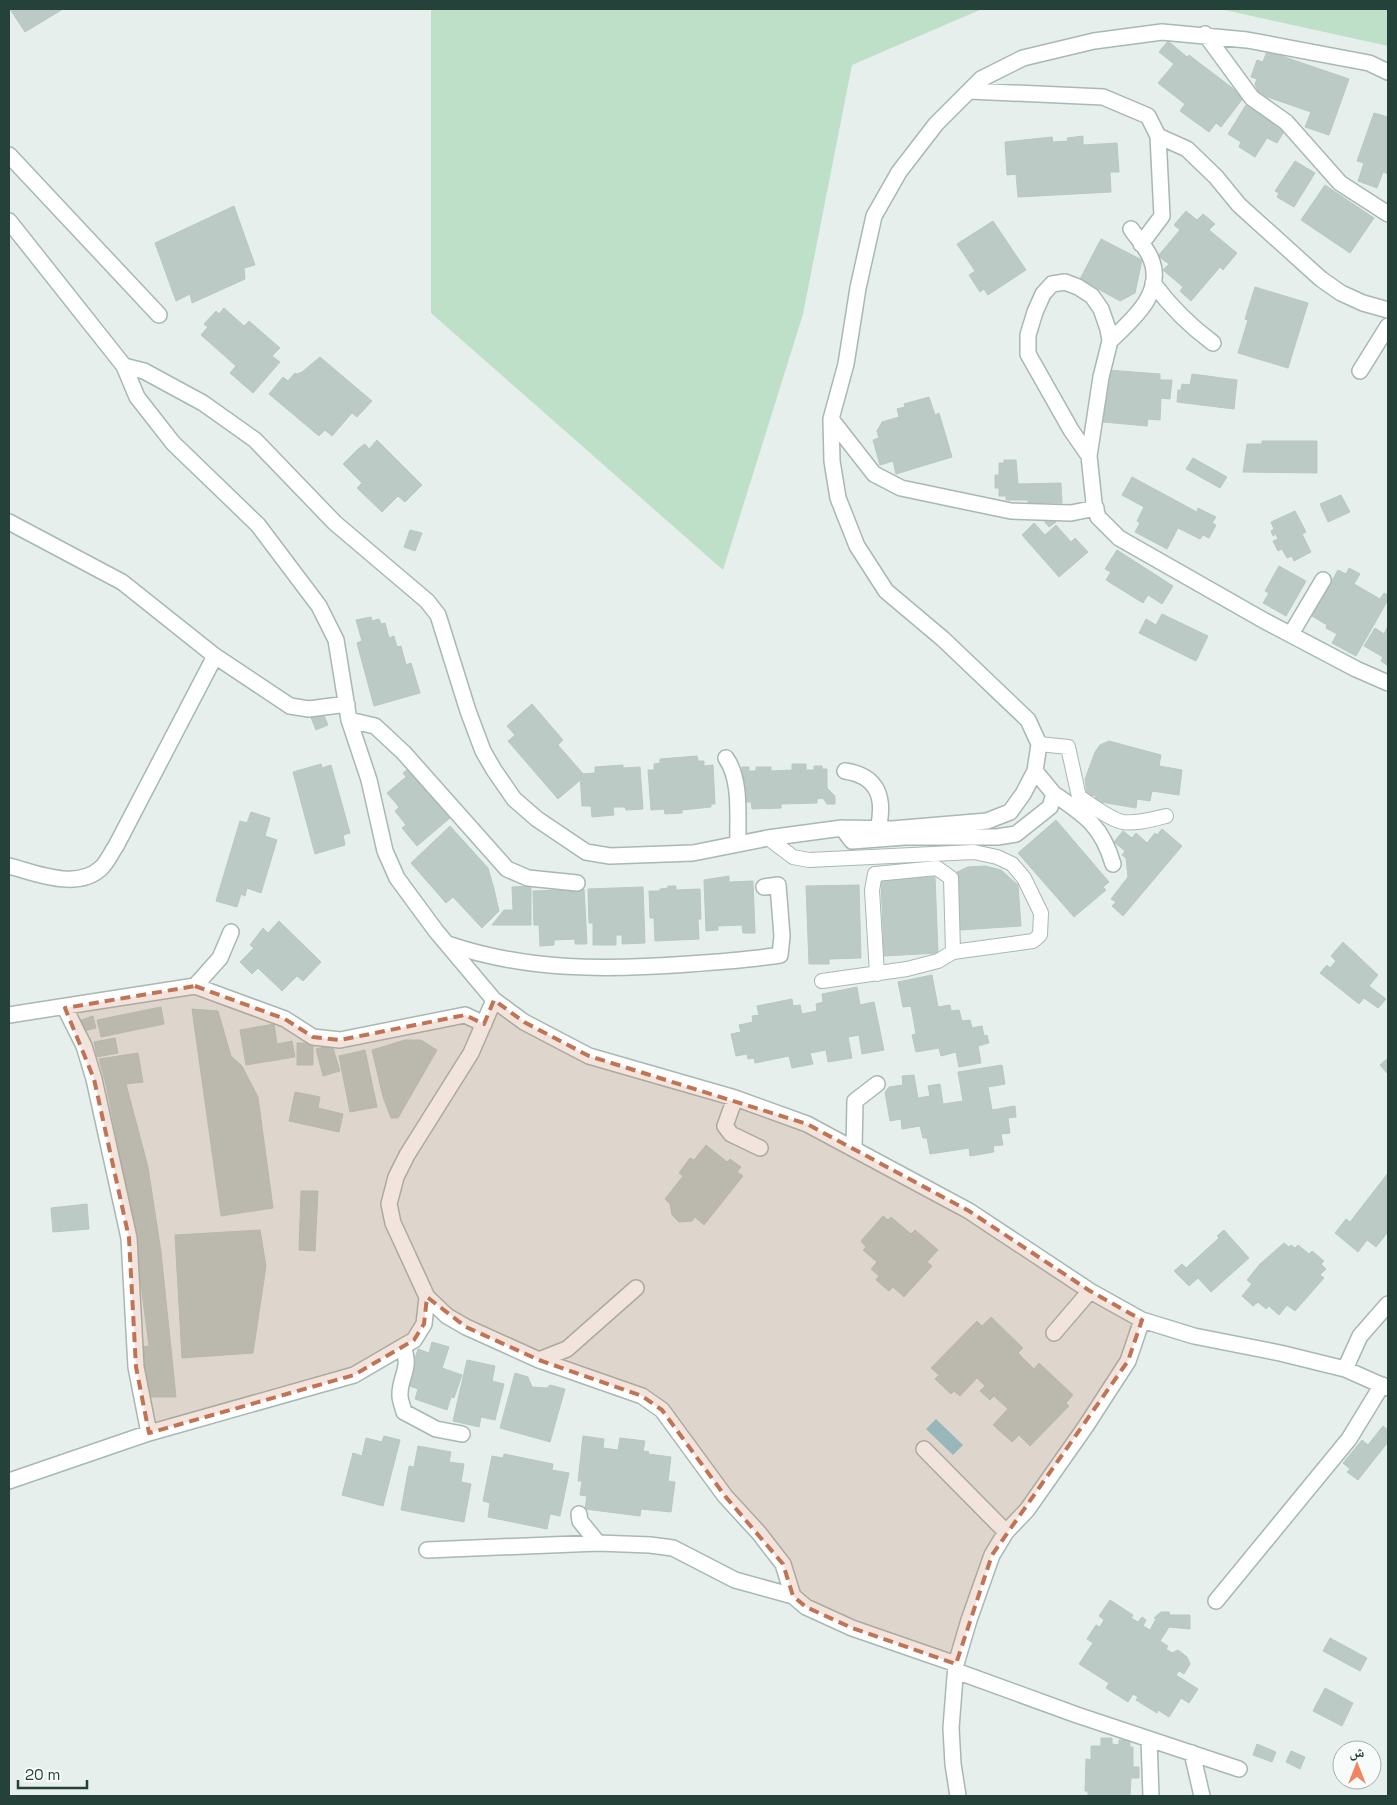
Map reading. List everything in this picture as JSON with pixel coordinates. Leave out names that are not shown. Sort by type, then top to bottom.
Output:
[{"type":"street","points":[[124,366],[144,371],[203,403],[255,440],[335,523],[427,601],[441,624],[468,711],[483,751],[514,799],[537,820],[586,852],[610,856],[693,853],[768,838],[842,828],[878,828],[987,821],[1010,812],[1023,794],[1035,771],[1039,744],[1028,720],[942,639],[886,591],[857,546],[838,498],[832,461],[831,420],[846,364],[858,288],[874,216],[899,172],[936,124],[981,79],[1023,58],[1094,41],[1162,32],[1205,34],[1246,40],[1369,63],[1388,72]]},
{"type":"street","points":[[1205,34],[1252,98],[1286,122],[1340,183],[1388,214]]},
{"type":"street","points":[[969,91],[1103,97],[1148,116],[1158,136],[1162,216],[1141,244]]},
{"type":"street","points":[[1158,136],[1187,149],[1216,177],[1239,204],[1321,279],[1341,294],[1388,310]]},
{"type":"street","points":[[9,155],[159,315]]},
{"type":"street","points":[[9,221],[124,366],[137,397],[173,442],[258,525],[319,606],[336,640],[349,720],[369,780],[385,851],[396,878],[447,944],[494,1000],[524,1022],[589,1056],[735,1098],[807,1124],[969,1211],[1090,1291],[1142,1320],[1194,1336],[1280,1353],[1345,1369],[1385,1387],[1349,1439],[1216,1600]]},
{"type":"street","points":[[1110,341],[1144,306],[1153,283],[1151,259],[1132,229]]},
{"type":"street","points":[[1090,456],[1071,430],[1028,354],[1028,336],[1043,294],[1052,284],[1064,282],[1078,287],[1092,296],[1102,309],[1110,341],[1101,377],[1090,456],[1098,517],[1120,538],[1291,634],[1356,669],[1388,683]]},
{"type":"street","points":[[1153,283],[1167,302],[1195,330],[1213,343]]},
{"type":"street","points":[[1360,371],[1388,326]]},
{"type":"street","points":[[831,420],[874,474],[901,488],[1011,511],[1071,513],[1096,508]]},
{"type":"street","points":[[9,522],[122,582],[214,656],[290,706],[309,709],[347,704]]},
{"type":"street","points":[[1291,634],[1323,580]]},
{"type":"street","points":[[9,866],[62,879],[84,878],[101,868],[116,846],[214,656]]},
{"type":"street","points":[[349,720],[375,726],[404,753],[507,869],[528,878],[577,883]]},
{"type":"street","points":[[726,758],[732,766],[736,793],[738,844]]},
{"type":"street","points":[[845,771],[857,772],[878,789],[881,799],[881,815],[878,828]]},
{"type":"street","points":[[1035,771],[1054,794],[1097,827],[1106,842],[1113,864]]},
{"type":"street","points":[[842,828],[852,841],[905,837],[1016,834],[1026,828],[1050,807],[1054,794]]},
{"type":"street","points":[[447,944],[501,959],[538,965],[590,969],[748,961],[780,955],[782,936],[778,885],[764,887]]},
{"type":"street","points":[[195,986],[220,958],[231,932]]},
{"type":"street","points":[[9,1015],[65,1008],[195,986],[285,1019],[313,1037],[340,1040],[465,1015],[484,1024]]},
{"type":"street","points":[[494,1000],[471,1053],[407,1155],[396,1177],[389,1204],[393,1223],[427,1297],[447,1316],[466,1327],[539,1360],[633,1392],[662,1410],[725,1496],[759,1533],[783,1564],[793,1596]]},
{"type":"street","points":[[65,1008],[84,1046],[94,1080],[129,1238],[136,1367],[150,1433]]},
{"type":"street","points":[[854,1149],[855,1101],[877,1084]]},
{"type":"street","points":[[735,1098],[725,1126],[731,1134],[760,1148]]},
{"type":"street","points":[[539,1360],[567,1348],[636,1288]]},
{"type":"street","points":[[1054,1333],[1090,1291]]},
{"type":"street","points":[[9,1481],[150,1433],[354,1375],[414,1340],[424,1324],[427,1297]]},
{"type":"street","points":[[1345,1369],[1360,1336],[1388,1304]]},
{"type":"street","points":[[958,1796],[953,1764],[951,1728],[956,1668],[979,1589],[992,1555],[1006,1532],[1027,1510],[1128,1361],[1142,1320]]},
{"type":"street","points":[[403,1347],[407,1358],[407,1367],[399,1395],[404,1412],[436,1429],[462,1434]]},
{"type":"street","points":[[924,1449],[1006,1532]]},
{"type":"street","points":[[579,1514],[580,1521],[598,1543]]},
{"type":"street","points":[[427,1550],[598,1543],[673,1548],[735,1580],[793,1596],[806,1607],[852,1628],[1148,1739],[1239,1768]]},
{"type":"street","points":[[1148,1739],[1151,1796]]},
{"type":"street","points":[[1192,1753],[1202,1796]]},
{"type":"lane","points":[[1039,744],[1068,747],[1079,797],[1100,810],[1123,822],[1144,821],[1166,816]]},
{"type":"lane","points":[[768,838],[793,857],[809,860],[974,852],[997,857],[1012,864],[1024,878],[1042,913],[1040,934],[1033,940],[953,952],[938,961],[877,974],[838,977],[822,981]]},
{"type":"lane","points":[[877,974],[872,890],[875,874],[937,868],[951,878],[953,952]]},
{"type":"highlighted area","points":[[195,986],[285,1019],[313,1037],[340,1040],[465,1015],[484,1024],[494,1000],[524,1022],[589,1056],[807,1124],[969,1211],[1090,1291],[1142,1320],[1128,1361],[992,1555],[956,1664],[852,1628],[806,1607],[793,1596],[783,1564],[725,1496],[662,1410],[642,1396],[539,1360],[466,1327],[427,1297],[424,1324],[414,1340],[354,1375],[149,1433],[136,1367],[129,1238],[94,1079],[65,1008]]},
{"type":"green space","points":[[431,9],[982,9],[852,65],[803,314],[723,570],[431,313]]},
{"type":"green space","points":[[1220,9],[1388,9],[1388,46]]},
{"type":"water","points":[[936,1419],[963,1445],[953,1455],[926,1429]]},
{"type":"building","points":[[10,9],[63,9],[25,32]]},
{"type":"building","points":[[1168,41],[1187,57],[1189,55],[1244,97],[1221,127],[1216,123],[1209,132],[1180,111],[1185,104],[1158,83],[1174,64],[1159,52]]},
{"type":"building","points":[[1267,51],[1349,79],[1329,135],[1305,127],[1311,112],[1259,94],[1255,84],[1257,79],[1251,77],[1257,60],[1263,62]]},
{"type":"building","points":[[1246,105],[1285,130],[1277,143],[1267,138],[1255,157],[1239,147],[1241,142],[1228,134]]},
{"type":"building","points":[[1374,113],[1388,117],[1388,174],[1383,172],[1377,188],[1358,181],[1364,163],[1357,161]]},
{"type":"building","points":[[1083,136],[1083,145],[1117,143],[1119,172],[1110,172],[1111,192],[1018,197],[1016,174],[1007,175],[1005,142],[1052,137],[1053,142],[1068,141],[1067,138]]},
{"type":"building","points":[[1295,161],[1315,173],[1294,207],[1277,197],[1279,193],[1275,191]]},
{"type":"building","points":[[1325,185],[1374,218],[1350,253],[1301,220]]},
{"type":"building","points":[[234,206],[255,265],[244,268],[245,279],[192,303],[190,294],[176,301],[155,243]]},
{"type":"building","points":[[1186,211],[1197,220],[1203,214],[1215,224],[1209,230],[1237,253],[1223,270],[1220,267],[1191,301],[1180,291],[1183,287],[1163,270],[1169,264],[1158,256],[1180,230],[1174,225]]},
{"type":"building","points":[[993,221],[1026,270],[988,295],[984,289],[980,292],[969,275],[975,271],[957,244]]},
{"type":"building","points":[[1101,239],[1142,260],[1135,293],[1120,301],[1080,279]]},
{"type":"building","points":[[1255,287],[1308,303],[1288,368],[1238,353],[1248,320],[1245,319]]},
{"type":"building","points":[[224,308],[244,326],[249,321],[280,348],[272,356],[280,362],[253,393],[230,373],[236,366],[201,335],[208,327],[204,324],[216,311],[219,314]]},
{"type":"building","points":[[320,357],[372,401],[357,417],[352,413],[332,436],[325,430],[319,436],[269,394],[283,377],[288,381],[295,373],[302,372]]},
{"type":"building","points":[[1107,370],[1160,374],[1160,380],[1172,380],[1170,399],[1161,398],[1160,420],[1148,419],[1147,426],[1103,422],[1103,416],[1100,416]]},
{"type":"building","points":[[1192,374],[1237,380],[1234,409],[1177,402],[1178,390],[1181,390],[1182,384],[1190,385]]},
{"type":"building","points":[[929,397],[935,415],[939,413],[952,457],[896,474],[893,461],[880,465],[873,440],[879,438],[877,431],[882,422],[899,417],[897,409],[905,407],[904,404]]},
{"type":"building","points":[[377,440],[422,485],[405,502],[398,496],[382,512],[357,488],[362,483],[343,464],[365,444],[369,449]]},
{"type":"building","points":[[1262,441],[1317,441],[1317,473],[1243,472],[1247,444],[1262,444]]},
{"type":"building","points":[[1193,458],[1227,477],[1220,488],[1186,469]]},
{"type":"building","points":[[1004,460],[1016,460],[1018,484],[1061,483],[1062,503],[1028,503],[1028,500],[1006,500],[1006,496],[999,496],[999,488],[995,488],[995,475],[999,475],[999,463],[1004,463]]},
{"type":"building","points":[[1132,477],[1197,512],[1198,508],[1216,517],[1212,523],[1216,525],[1209,538],[1203,535],[1200,539],[1178,528],[1167,549],[1135,532],[1140,523],[1137,521],[1144,507],[1122,495]]},
{"type":"building","points":[[1341,495],[1350,512],[1328,522],[1320,504]]},
{"type":"building","points":[[1295,511],[1306,532],[1302,534],[1311,552],[1294,561],[1292,556],[1287,558],[1282,549],[1278,551],[1273,541],[1278,539],[1276,534],[1273,536],[1271,531],[1274,529],[1271,522]]},
{"type":"building","points":[[1052,516],[1056,522],[1049,527],[1044,521]]},
{"type":"building","points":[[1034,523],[1045,535],[1056,525],[1071,542],[1075,538],[1088,552],[1059,577],[1022,535]]},
{"type":"building","points":[[410,530],[422,533],[415,551],[404,547]]},
{"type":"building","points":[[1117,550],[1173,586],[1162,604],[1148,595],[1143,603],[1106,580],[1111,572],[1105,569]]},
{"type":"building","points":[[1279,566],[1306,581],[1286,616],[1263,603],[1269,593],[1265,591]]},
{"type":"building","points":[[1349,568],[1360,574],[1354,584],[1380,599],[1384,593],[1388,595],[1388,600],[1356,656],[1332,643],[1337,634],[1326,628],[1327,625],[1312,616],[1338,570],[1346,574]]},
{"type":"building","points":[[1162,614],[1208,636],[1196,661],[1139,633],[1146,619],[1156,625]]},
{"type":"building","points":[[371,617],[372,621],[379,619],[381,624],[385,623],[389,638],[394,636],[397,647],[401,646],[406,665],[411,663],[420,693],[374,706],[357,643],[362,641],[356,620]]},
{"type":"building","points":[[1388,626],[1388,666],[1381,661],[1383,657],[1364,646],[1375,628],[1384,634]]},
{"type":"building","points":[[532,704],[563,740],[558,745],[585,776],[558,799],[508,741],[515,735],[507,726]]},
{"type":"building","points":[[322,711],[328,725],[316,730],[310,715]]},
{"type":"building","points":[[1109,741],[1161,755],[1159,766],[1182,770],[1179,795],[1152,791],[1150,801],[1137,799],[1136,808],[1095,801],[1096,796],[1087,795],[1085,779],[1095,752],[1100,745]]},
{"type":"building","points":[[697,756],[698,761],[704,761],[704,766],[713,765],[715,804],[711,804],[711,807],[682,810],[682,813],[665,814],[664,809],[651,810],[648,770],[654,770],[654,764],[660,763],[660,759]]},
{"type":"building","points":[[321,764],[322,768],[331,765],[350,833],[343,835],[345,845],[315,854],[293,772]]},
{"type":"building","points":[[792,764],[806,764],[806,770],[814,770],[814,766],[822,766],[822,769],[827,769],[827,788],[835,796],[835,804],[827,804],[823,798],[817,799],[817,803],[781,804],[781,808],[752,809],[751,802],[744,802],[740,773],[742,773],[742,767],[749,767],[749,771],[756,771],[756,767],[771,767],[771,771],[792,770]]},
{"type":"building","points":[[623,765],[623,768],[640,767],[643,809],[626,810],[625,807],[613,807],[614,815],[592,817],[591,806],[582,806],[580,774],[595,773],[595,767]]},
{"type":"building","points":[[409,768],[450,818],[417,846],[402,828],[406,825],[395,811],[399,807],[387,793],[406,777],[403,773]]},
{"type":"building","points":[[251,812],[270,818],[265,836],[277,840],[261,893],[247,888],[245,896],[241,894],[237,907],[216,901],[240,821],[247,823]]},
{"type":"building","points":[[1056,820],[1109,882],[1103,887],[1106,890],[1074,917],[1018,853]]},
{"type":"building","points":[[450,826],[488,868],[499,911],[482,928],[453,897],[446,903],[411,863]]},
{"type":"building","points":[[1162,829],[1182,846],[1123,916],[1112,906],[1116,902],[1111,899],[1128,877],[1126,858],[1122,855],[1125,851],[1114,842],[1123,831],[1132,838],[1136,833],[1147,843],[1155,833],[1157,835]]},
{"type":"building","points":[[985,866],[1001,870],[1018,885],[1021,926],[960,930],[957,872],[968,867]]},
{"type":"building","points":[[729,876],[729,882],[753,881],[755,933],[743,933],[742,925],[718,926],[718,930],[706,931],[704,880]]},
{"type":"building","points":[[935,877],[938,953],[884,956],[881,879]]},
{"type":"building","points":[[859,885],[861,958],[829,959],[829,964],[809,964],[806,886]]},
{"type":"building","points":[[531,886],[531,925],[492,925],[504,910],[513,910],[512,887]]},
{"type":"building","points":[[668,886],[676,886],[676,890],[700,889],[701,919],[698,919],[699,939],[655,941],[654,918],[650,918],[649,891],[660,891],[660,889],[668,888]]},
{"type":"building","points":[[643,887],[645,943],[622,944],[622,935],[616,935],[616,945],[593,945],[593,923],[589,923],[588,889]]},
{"type":"building","points":[[584,889],[587,944],[575,944],[575,939],[554,940],[554,945],[540,946],[539,925],[534,925],[533,891]]},
{"type":"building","points":[[279,921],[321,962],[303,981],[297,976],[282,991],[258,968],[252,974],[240,962],[254,948],[250,945],[263,928],[268,933]]},
{"type":"building","points":[[1343,942],[1378,975],[1369,986],[1386,999],[1378,1008],[1364,998],[1359,1004],[1320,973],[1327,965],[1330,968],[1336,961],[1331,956]]},
{"type":"building","points":[[932,975],[938,1007],[950,1005],[951,1011],[959,1010],[962,1021],[970,1020],[972,1028],[982,1026],[984,1036],[987,1035],[989,1043],[978,1046],[981,1063],[959,1067],[956,1052],[941,1056],[939,1048],[916,1052],[912,1035],[916,1034],[911,1006],[903,1007],[898,982]]},
{"type":"building","points":[[857,987],[860,1005],[874,1002],[884,1050],[862,1054],[859,1035],[848,1037],[852,1058],[828,1062],[826,1050],[810,1053],[813,1064],[792,1068],[789,1056],[755,1063],[754,1058],[748,1059],[747,1054],[736,1056],[731,1034],[741,1032],[739,1025],[753,1022],[752,1016],[759,1015],[757,1006],[792,999],[793,1006],[800,1005],[802,1014],[817,1011],[816,1004],[823,1002],[822,994]]},
{"type":"building","points":[[161,1007],[164,1024],[101,1037],[97,1020]]},
{"type":"building","points":[[192,1009],[218,1011],[231,1056],[242,1066],[258,1097],[273,1208],[221,1216]]},
{"type":"building","points":[[93,1016],[96,1028],[84,1031],[81,1020]]},
{"type":"building","points":[[274,1024],[277,1044],[292,1041],[295,1057],[246,1065],[240,1030]]},
{"type":"building","points":[[115,1038],[118,1053],[97,1057],[94,1042]]},
{"type":"building","points":[[405,1040],[421,1040],[437,1050],[398,1118],[391,1118],[383,1097],[372,1050]]},
{"type":"building","points":[[297,1043],[313,1043],[313,1065],[297,1065]]},
{"type":"building","points":[[332,1045],[340,1071],[323,1076],[316,1049]]},
{"type":"building","points":[[365,1050],[377,1107],[350,1112],[339,1056]]},
{"type":"building","points":[[138,1053],[143,1082],[126,1084],[148,1167],[161,1252],[176,1397],[149,1397],[143,1347],[149,1346],[131,1209],[99,1059]]},
{"type":"building","points":[[1388,1058],[1388,1074],[1380,1065]]},
{"type":"building","points":[[1002,1065],[1005,1084],[988,1087],[992,1110],[1015,1106],[1016,1117],[1008,1118],[1010,1133],[1001,1134],[1003,1145],[993,1146],[994,1152],[970,1156],[969,1148],[930,1154],[927,1138],[923,1138],[920,1126],[902,1129],[901,1119],[890,1121],[885,1092],[889,1087],[903,1085],[902,1076],[914,1075],[918,1098],[930,1096],[928,1086],[940,1084],[943,1104],[963,1101],[958,1072]]},
{"type":"building","points":[[295,1092],[320,1097],[318,1108],[343,1114],[339,1132],[289,1121]]},
{"type":"building","points":[[706,1145],[727,1162],[730,1159],[741,1167],[737,1172],[743,1176],[704,1225],[695,1217],[692,1221],[679,1222],[672,1215],[670,1204],[665,1199],[683,1176],[679,1173],[690,1158],[694,1160]]},
{"type":"building","points":[[1388,1173],[1388,1235],[1387,1233],[1376,1247],[1367,1240],[1358,1252],[1335,1233],[1346,1219],[1350,1222]]},
{"type":"building","points":[[301,1191],[318,1191],[315,1251],[299,1250]]},
{"type":"building","points":[[87,1204],[89,1229],[53,1232],[51,1208]]},
{"type":"building","points":[[883,1216],[888,1220],[891,1217],[911,1234],[915,1230],[938,1250],[927,1262],[932,1266],[904,1297],[893,1287],[889,1291],[876,1280],[879,1276],[871,1269],[877,1262],[863,1250],[866,1247],[861,1241]]},
{"type":"building","points":[[260,1230],[266,1266],[253,1353],[182,1358],[175,1235]]},
{"type":"building","points":[[1224,1230],[1249,1258],[1211,1292],[1198,1278],[1189,1286],[1174,1271],[1182,1264],[1186,1268],[1219,1238],[1217,1236]]},
{"type":"building","points":[[1284,1243],[1289,1247],[1291,1245],[1295,1248],[1298,1245],[1309,1254],[1312,1251],[1324,1261],[1321,1264],[1326,1269],[1320,1275],[1324,1278],[1295,1311],[1287,1305],[1279,1315],[1269,1306],[1266,1309],[1258,1302],[1253,1306],[1242,1296],[1252,1284],[1247,1280],[1260,1264]]},
{"type":"building","points":[[991,1317],[1023,1348],[1018,1353],[1034,1369],[1039,1363],[1073,1395],[1066,1403],[1069,1406],[1030,1446],[1019,1435],[1012,1442],[993,1425],[1008,1409],[994,1396],[990,1400],[980,1391],[985,1386],[977,1378],[960,1396],[954,1391],[951,1394],[935,1379],[939,1375],[931,1368],[977,1321],[982,1326]]},
{"type":"building","points":[[432,1342],[449,1347],[442,1368],[462,1375],[454,1398],[451,1397],[447,1410],[415,1399],[418,1389],[407,1385],[418,1349],[429,1353]]},
{"type":"building","points":[[467,1360],[495,1366],[492,1381],[504,1384],[495,1420],[481,1417],[479,1427],[453,1421]]},
{"type":"building","points":[[515,1373],[528,1377],[532,1387],[547,1388],[550,1385],[565,1389],[550,1442],[500,1428]]},
{"type":"building","points":[[1383,1426],[1388,1430],[1388,1442],[1358,1480],[1347,1472],[1350,1469],[1343,1463],[1362,1440],[1368,1445]]},
{"type":"building","points":[[384,1436],[400,1440],[383,1506],[342,1495],[353,1453],[362,1456],[366,1438],[382,1442]]},
{"type":"building","points":[[583,1436],[604,1439],[603,1448],[618,1450],[620,1438],[645,1441],[643,1451],[649,1452],[648,1454],[671,1457],[668,1481],[675,1482],[671,1512],[641,1509],[640,1516],[585,1509],[587,1496],[580,1495],[582,1481],[578,1481]]},
{"type":"building","points":[[418,1446],[451,1452],[449,1462],[464,1464],[461,1482],[471,1484],[464,1522],[401,1510],[409,1466],[414,1467]]},
{"type":"building","points":[[504,1454],[553,1464],[552,1470],[569,1473],[560,1516],[550,1514],[547,1529],[488,1517],[490,1503],[483,1501],[492,1456],[503,1458]]},
{"type":"building","points":[[1110,1600],[1133,1615],[1131,1618],[1138,1622],[1142,1617],[1146,1620],[1143,1626],[1150,1630],[1156,1619],[1154,1618],[1161,1612],[1169,1612],[1170,1615],[1190,1615],[1190,1629],[1169,1627],[1160,1641],[1168,1646],[1166,1649],[1172,1653],[1178,1650],[1187,1657],[1190,1664],[1184,1674],[1179,1671],[1176,1675],[1198,1689],[1189,1703],[1181,1698],[1169,1717],[1158,1710],[1157,1713],[1136,1700],[1138,1697],[1133,1694],[1128,1702],[1106,1688],[1109,1683],[1079,1664],[1093,1643],[1087,1639],[1096,1625],[1100,1627],[1104,1620],[1099,1616]]},
{"type":"building","points":[[1330,1638],[1367,1658],[1360,1671],[1323,1651]]},
{"type":"building","points":[[1325,1688],[1353,1703],[1342,1726],[1313,1711]]},
{"type":"building","points":[[1101,1738],[1112,1738],[1112,1744],[1119,1745],[1119,1740],[1130,1740],[1130,1747],[1133,1747],[1133,1767],[1139,1767],[1139,1778],[1131,1778],[1130,1796],[1088,1796],[1088,1791],[1085,1791],[1086,1759],[1091,1760],[1091,1746],[1101,1746]]},
{"type":"building","points":[[1257,1744],[1276,1752],[1272,1762],[1253,1755]]},
{"type":"building","points":[[1291,1751],[1305,1757],[1300,1769],[1286,1762]]}]
